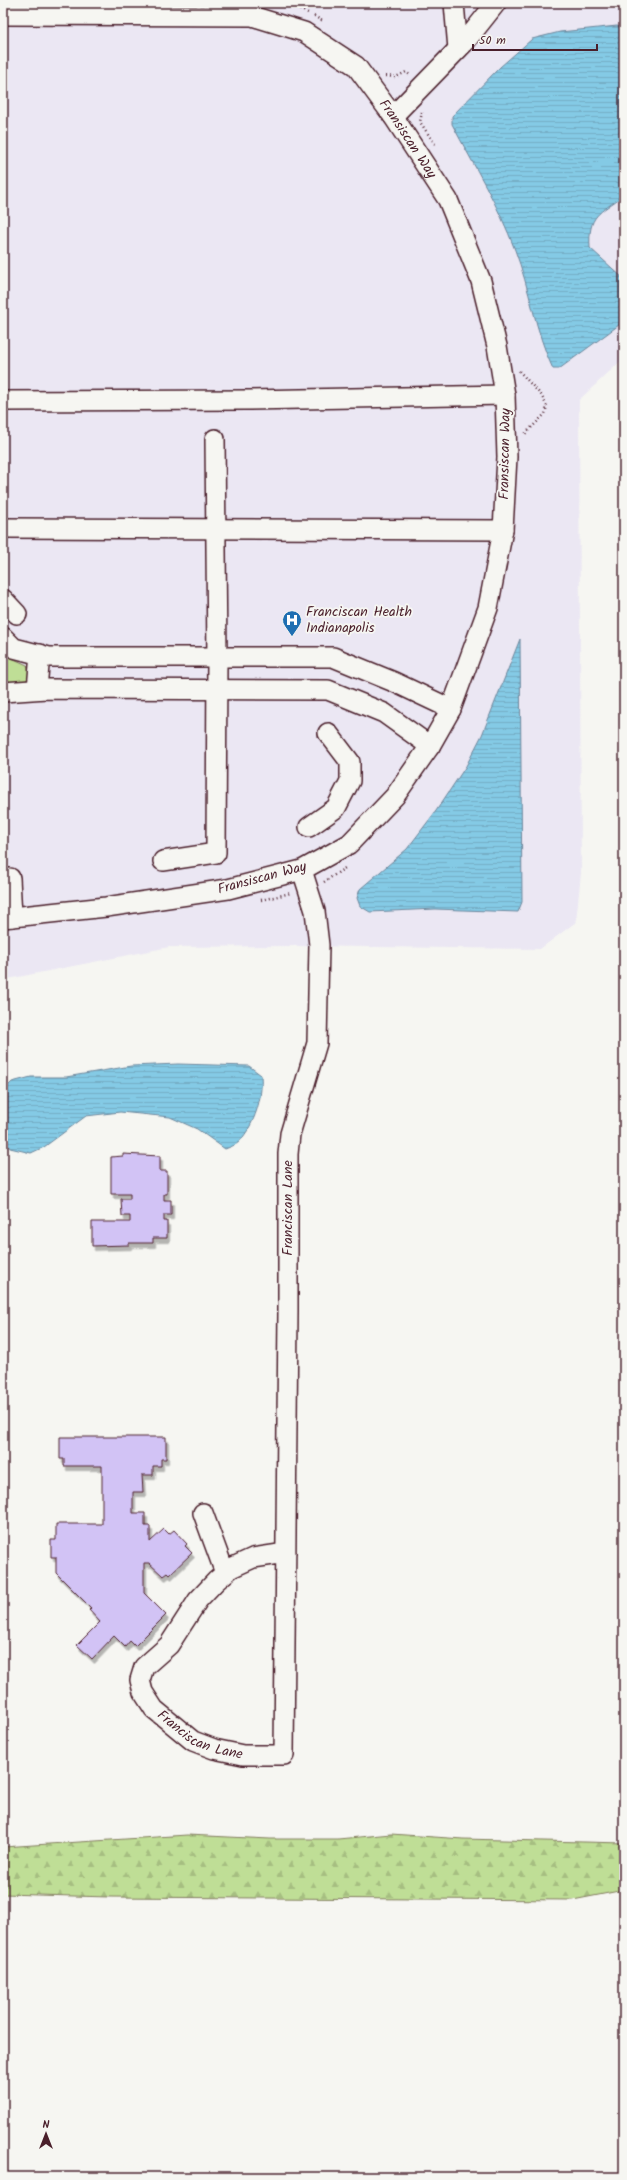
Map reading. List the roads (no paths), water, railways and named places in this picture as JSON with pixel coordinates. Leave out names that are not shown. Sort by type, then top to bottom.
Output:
[{"type":"street","points":[[454,3],[458,49]]},
{"type":"street","points":[[393,116],[421,85],[458,49],[496,3]]},
{"type":"street","name":"Fransiscan Way","points":[[3,15],[252,16],[304,32],[356,66],[393,116],[448,200],[481,281],[497,346],[505,396],[507,457],[503,530],[488,608],[450,709],[430,746],[395,796],[349,844],[302,870],[228,889],[106,907],[7,917]]},
{"type":"street","points":[[3,401],[250,400],[505,396]]},
{"type":"street","points":[[163,861],[216,853],[217,658],[215,439]]},
{"type":"street","points":[[3,528],[503,530]]},
{"type":"street","points":[[3,599],[17,614]]},
{"type":"street","points":[[3,637],[14,648],[49,657],[333,657],[394,682],[450,709]]},
{"type":"street","points":[[37,689],[40,654]]},
{"type":"street","points":[[3,692],[37,689],[328,690],[384,713],[430,746]]},
{"type":"street","points":[[309,827],[336,808],[350,781],[350,762],[328,733]]},
{"type":"street","name":"Franciscan Lane","points":[[286,1553],[254,1558],[231,1568],[198,1600],[169,1645],[144,1667],[140,1680],[143,1692],[154,1709],[193,1741],[214,1749],[243,1755],[284,1755],[286,1553],[288,1154],[290,1134],[312,1063],[317,1035],[319,945],[315,911],[302,870]]},
{"type":"street","points":[[7,917],[10,878]]},
{"type":"street","points":[[203,1513],[225,1573]]},
{"type":"water","points":[[617,26],[624,28],[624,195],[602,211],[593,221],[590,237],[590,248],[624,279],[624,314],[619,325],[559,369],[553,369],[542,340],[520,265],[509,234],[494,202],[452,124],[452,116],[500,67],[532,39],[560,32]]},
{"type":"water","points":[[520,639],[522,902],[518,912],[435,909],[370,912],[360,906],[357,898],[360,889],[407,849],[436,811],[466,766],[482,735]]},
{"type":"water","points":[[178,1064],[249,1066],[261,1075],[261,1092],[254,1119],[245,1135],[238,1143],[225,1149],[197,1129],[170,1117],[120,1112],[86,1116],[44,1147],[31,1153],[10,1148],[3,1138],[3,1091],[12,1082],[31,1077],[66,1077],[131,1066]]},
{"type":"place","name":"Franciscan Health Indianapolis","points":[[292,637]]}]
